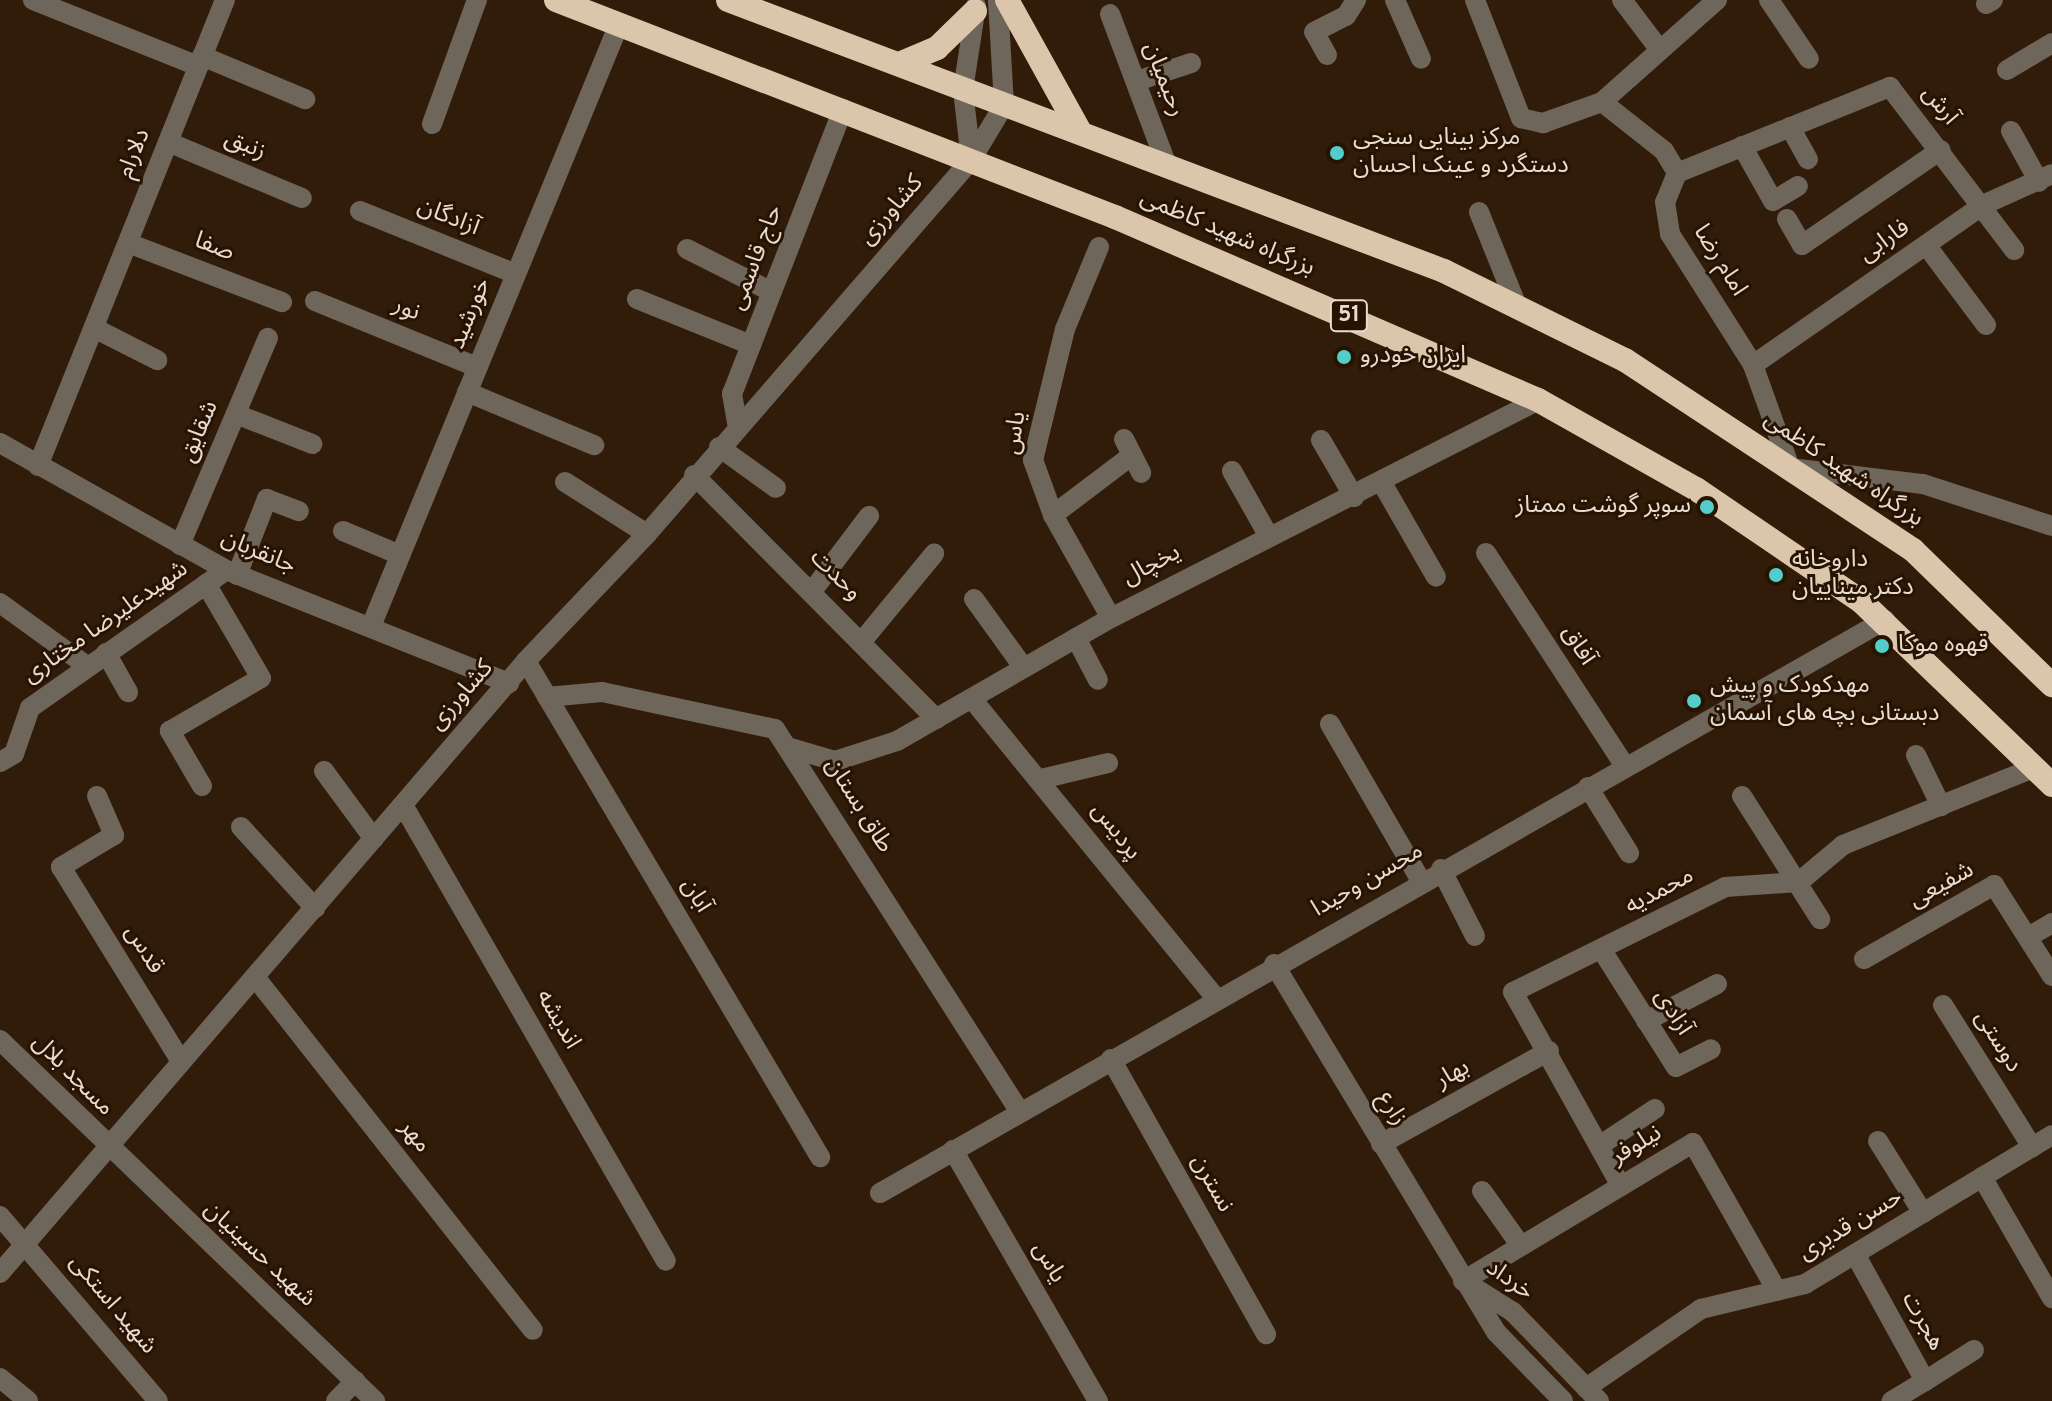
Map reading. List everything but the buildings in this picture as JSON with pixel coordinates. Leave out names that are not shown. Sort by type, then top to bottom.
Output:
[{"type":"highway","name":"بزرگراه شهید کاظمی","points":[[556,0],[971,160],[1538,400],[1696,489],[1885,620],[2044,776]]},
{"type":"highway","name":"بزرگراه شهید کاظمی","points":[[728,0],[963,90],[1079,130],[1517,306],[1625,360],[1913,550],[2052,685]]},
{"type":"highway","points":[[1007,0],[1079,130]]},
{"type":"highway","points":[[899,64],[937,48],[976,5]]},
{"type":"street","points":[[33,0],[305,99]]},
{"type":"street","name":"دلارام","points":[[38,466],[225,0]]},
{"type":"street","points":[[432,124],[477,0]]},
{"type":"street","points":[[998,0],[1004,105]]},
{"type":"street","points":[[1327,55],[1314,32],[1346,16],[1356,0]]},
{"type":"street","points":[[1395,0],[1421,59]]},
{"type":"street","points":[[1475,0],[1521,118],[1543,123],[1602,102],[1717,0]]},
{"type":"street","points":[[1622,0],[1660,50]]},
{"type":"street","points":[[1769,0],[1809,59]]},
{"type":"street","points":[[971,160],[963,90],[976,5]]},
{"type":"street","name":"رحیمیان","points":[[1110,14],[1167,166]]},
{"type":"street","name":"خورشید","points":[[372,624],[619,24]]},
{"type":"street","points":[[2007,70],[2052,43]]},
{"type":"street","points":[[1137,81],[1191,63]]},
{"type":"street","name":"آرش","points":[[1677,173],[1890,87],[1985,204],[2014,250]]},
{"type":"street","points":[[1602,102],[1646,133],[1677,173]]},
{"type":"street","name":"کشاورزی","points":[[0,1273],[526,661],[647,534],[694,475],[971,160],[1004,105]]},
{"type":"street","name":"حاج قاسمی","points":[[738,428],[732,394],[843,109]]},
{"type":"street","points":[[1790,127],[1808,159]]},
{"type":"street","points":[[2011,131],[2046,178]]},
{"type":"street","name":"زنبق","points":[[168,142],[302,198]]},
{"type":"street","points":[[1742,146],[1773,201],[1798,186]]},
{"type":"street","points":[[1787,219],[1802,245],[1941,150]]},
{"type":"street","name":"امام رضا","points":[[1677,173],[1665,202],[1670,234],[1753,365],[1790,468]]},
{"type":"street","name":"فارابی","points":[[1753,365],[1985,204],[2046,178]]},
{"type":"street","name":"آزادگان","points":[[360,211],[516,274]]},
{"type":"street","points":[[1479,212],[1517,306]]},
{"type":"street","name":"صفا","points":[[128,243],[282,302]]},
{"type":"street","points":[[1926,245],[1986,325]]},
{"type":"street","name":"یاس","points":[[1099,247],[1065,329],[1033,460],[1053,515],[1111,618]]},
{"type":"street","points":[[687,249],[772,292]]},
{"type":"street","points":[[637,299],[751,345]]},
{"type":"street","name":"نور","points":[[315,301],[477,367]]},
{"type":"street","points":[[94,328],[157,360]]},
{"type":"street","name":"شقایق","points":[[180,545],[268,338]]},
{"type":"street","points":[[467,392],[594,445]]},
{"type":"street","name":"یخچال","points":[[791,748],[835,761],[936,719],[1111,618],[1268,535],[1382,483],[1538,400]]},
{"type":"street","points":[[236,414],[312,444]]},
{"type":"street","points":[[1321,440],[1354,497]]},
{"type":"street","name":"جانقربان","points":[[0,443],[232,573],[372,624],[509,683]]},
{"type":"street","points":[[719,447],[776,488]]},
{"type":"street","points":[[1053,515],[1132,456]]},
{"type":"street","points":[[1790,468],[1923,484],[2052,526]]},
{"type":"street","points":[[1232,471],[1268,535]]},
{"type":"street","name":"وحدت","points":[[694,475],[863,640],[936,719]]},
{"type":"street","points":[[565,482],[647,534]]},
{"type":"street","points":[[1382,483],[1436,577]]},
{"type":"street","points":[[232,573],[267,499],[299,511]]},
{"type":"street","points":[[813,590],[869,516]]},
{"type":"street","points":[[343,531],[400,555]]},
{"type":"street","name":"آفاق","points":[[1486,553],[1625,766]]},
{"type":"street","points":[[863,640],[934,554]]},
{"type":"street","name":"شهیدعلیرضا مختاری","points":[[0,762],[14,754],[30,708],[206,584],[232,573]]},
{"type":"street","points":[[202,786],[170,731],[261,678],[206,584]]},
{"type":"street","points":[[974,599],[1024,668]]},
{"type":"street","points":[[0,603],[87,666]]},
{"type":"street","name":"محسن وحیدا","points":[[880,1193],[1274,964],[1885,620]]},
{"type":"street","points":[[1076,638],[1098,680]]},
{"type":"street","points":[[106,653],[128,692]]},
{"type":"street","name":"آبان","points":[[526,661],[820,1157]]},
{"type":"street","name":"طاق بستان","points":[[547,697],[602,692],[708,709],[775,729],[791,748],[1019,1111]]},
{"type":"street","name":"پردیس","points":[[972,699],[1041,779],[1216,998]]},
{"type":"street","points":[[1330,724],[1421,881]]},
{"type":"street","points":[[1916,755],[1941,806]]},
{"type":"street","points":[[1041,779],[1108,763]]},
{"type":"street","points":[[324,771],[374,839]]},
{"type":"street","points":[[1799,882],[1843,845],[1941,806],[2044,776]]},
{"type":"street","points":[[1588,787],[1629,853]]},
{"type":"street","name":"قدس","points":[[97,796],[114,835],[61,867],[181,1061]]},
{"type":"street","points":[[1742,796],[1820,919]]},
{"type":"street","name":"اندیشه","points":[[403,805],[666,1261]]},
{"type":"street","points":[[241,827],[315,908]]},
{"type":"street","points":[[1441,869],[1475,936]]},
{"type":"street","name":"محمدیه","points":[[1621,1186],[1549,1051],[1513,992],[1603,952],[1725,887],[1799,882]]},
{"type":"street","name":"شفیعی","points":[[1864,959],[1994,885],[2052,976]]},
{"type":"street","points":[[2028,937],[2052,923]]},
{"type":"street","name":"آزادی","points":[[1603,952],[1676,1067],[1711,1049]]},
{"type":"street","name":"زارع","points":[[1274,964],[1463,1281]]},
{"type":"street","name":"مهر","points":[[255,977],[533,1330]]},
{"type":"street","points":[[1646,1021],[1717,984]]},
{"type":"street","name":"دوستی","points":[[1943,1005],[2032,1147]]},
{"type":"street","name":"مسجد بلال","points":[[0,1040],[107,1148]]},
{"type":"street","name":"بهار","points":[[1381,1144],[1549,1051]]},
{"type":"street","name":"نسترن","points":[[1111,1059],[1266,1334]]},
{"type":"street","points":[[1599,1146],[1655,1109]]},
{"type":"street","name":"حسن قدیری","points":[[1592,1394],[1701,1309],[1805,1284],[2052,1135]]},
{"type":"street","points":[[1878,1141],[1923,1213]]},
{"type":"street","name":"نیلوفر","points":[[1463,1281],[1693,1143],[1777,1291]]},
{"type":"street","name":"شهید حسینیان","points":[[107,1148],[375,1401]]},
{"type":"street","name":"یاس","points":[[953,1150],[1098,1401]]},
{"type":"street","points":[[1982,1177],[2052,1298]]},
{"type":"street","points":[[1482,1191],[1521,1246]]},
{"type":"street","name":"شهید استکی","points":[[0,1216],[26,1242],[158,1401]]},
{"type":"street","name":"هجرت","points":[[1855,1254],[1925,1381],[1892,1401]]},
{"type":"street","name":"خرداد","points":[[1463,1281],[1513,1312],[1592,1394]]},
{"type":"street","name":"خرداد","points":[[1463,1281],[1496,1332],[1563,1401]]},
{"type":"street","points":[[1925,1381],[1974,1350]]},
{"type":"street","points":[[0,1378],[28,1401]]},
{"type":"street","points":[[336,1401],[355,1381]]},
{"type":"place","name":"مرکز بینایی سنجی دستگرد و عینک احسان","points":[[1337,153]]},
{"type":"place","name":"ایران خودرو","points":[[1344,357]]},
{"type":"place","name":"سوپر گوشت ممتاز","points":[[1707,507]]},
{"type":"place","name":"داروخانه دکتر میناییان","points":[[1776,575]]},
{"type":"place","name":"قهوه موکا","points":[[1882,646]]},
{"type":"place","name":"مهدکودک و پیش دبستانی بچه های آسمان","points":[[1694,701]]}]
